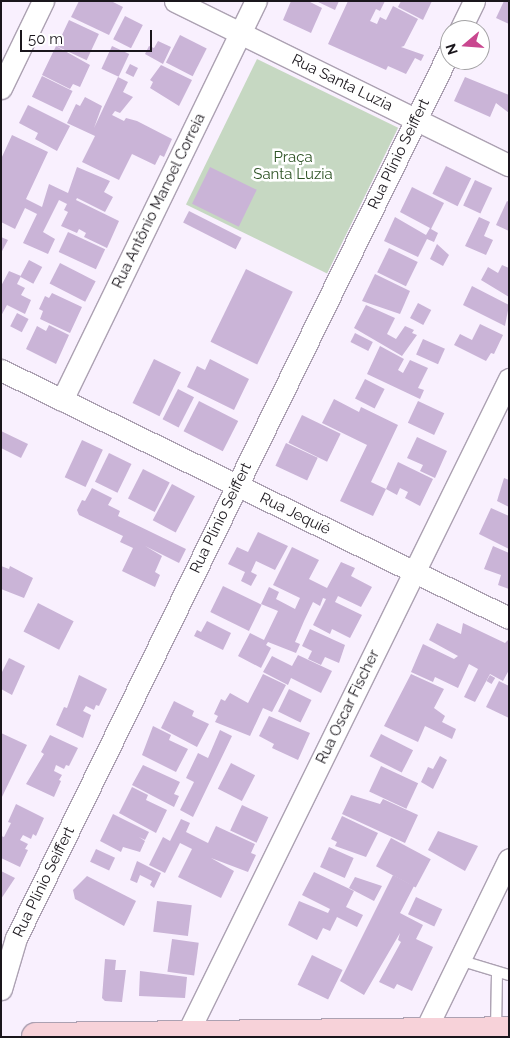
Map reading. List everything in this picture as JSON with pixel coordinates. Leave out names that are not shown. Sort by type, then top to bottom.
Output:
[{"type":"main road","points":[[36,1037],[503,1031]]},
{"type":"street","points":[[1,88],[43,1]]},
{"type":"street","name":"Rua Santa Luzia","points":[[175,1],[509,165]]},
{"type":"street","name":"Rua Antônio Manoel Correia","points":[[62,400],[256,1]]},
{"type":"street","points":[[465,20],[474,1]]},
{"type":"street","name":"Rua Plínio Seiffert","points":[[1,989],[16,938],[440,70]]},
{"type":"street","name":"Rua Jequié","points":[[1,370],[509,618]]},
{"type":"street","name":"Rua Oscar Fischer","points":[[187,1034],[509,379]]},
{"type":"street","points":[[425,1031],[509,859]]},
{"type":"lane","points":[[459,960],[509,975]]},
{"type":"lane","points":[[497,972],[503,1031]]},
{"type":"green space","name":"Praça Santa Luzia","points":[[257,59],[398,128],[327,273],[186,205]]},
{"type":"building","points":[[79,1],[111,1],[123,7],[109,35],[71,17]]},
{"type":"building","points":[[291,1],[308,1],[322,8],[311,33],[283,20]]},
{"type":"building","points":[[316,1],[339,1],[335,10]]},
{"type":"building","points":[[348,1],[385,1],[380,11],[376,9],[370,21],[377,24],[380,17],[386,20],[393,6],[418,19],[404,46],[401,47],[424,55],[421,61],[415,58],[406,74],[388,66],[386,70],[328,44]]},
{"type":"building","points":[[401,1],[432,1],[423,20],[398,7]]},
{"type":"building","points":[[504,1],[509,1],[509,24],[496,18]]},
{"type":"building","points":[[125,16],[143,25],[131,48],[113,39]]},
{"type":"building","points":[[69,20],[99,34],[87,60],[57,46]]},
{"type":"building","points":[[180,35],[207,49],[193,76],[166,63]]},
{"type":"building","points":[[158,41],[171,47],[163,64],[145,54],[149,46],[154,48]]},
{"type":"building","points":[[56,46],[90,65],[80,87],[73,84],[70,89],[42,75]]},
{"type":"building","points":[[112,46],[129,54],[119,77],[101,69]]},
{"type":"building","points":[[130,64],[138,68],[133,77],[125,73]]},
{"type":"building","points":[[161,65],[192,80],[179,106],[150,88],[153,82],[150,80]]},
{"type":"building","points":[[42,76],[73,91],[62,112],[32,97]]},
{"type":"building","points":[[118,77],[128,82],[123,92],[133,97],[120,113],[115,111],[112,115],[124,121],[126,118],[137,121],[172,139],[164,157],[160,155],[155,165],[132,154],[119,180],[82,162],[95,136],[67,123],[76,104],[80,106],[85,97],[102,106],[94,128]]},
{"type":"building","points":[[465,77],[509,95],[509,113],[496,103],[490,117],[454,101]]},
{"type":"building","points":[[28,105],[70,126],[57,151],[35,139],[38,133],[19,123]]},
{"type":"building","points":[[12,135],[48,152],[26,199],[42,207],[49,184],[68,193],[77,167],[110,181],[104,192],[113,197],[105,212],[77,198],[76,200],[119,221],[107,248],[84,237],[86,233],[79,229],[77,233],[61,226],[68,212],[64,210],[67,204],[59,200],[43,232],[55,239],[48,254],[23,243],[37,214],[25,208],[15,229],[1,222],[1,159]]},
{"type":"building","points":[[446,166],[471,178],[458,206],[432,194]]},
{"type":"building","points":[[210,167],[257,190],[239,227],[192,204]]},
{"type":"building","points":[[475,180],[492,188],[480,213],[463,205]]},
{"type":"building","points":[[412,187],[444,203],[431,229],[438,233],[434,242],[427,239],[418,257],[384,241],[395,217],[426,235],[430,228],[400,212]]},
{"type":"building","points":[[507,201],[509,202],[509,231],[496,225]]},
{"type":"building","points":[[189,211],[242,238],[236,249],[183,223]]},
{"type":"building","points":[[479,217],[490,222],[484,236],[493,240],[486,255],[465,246]]},
{"type":"building","points":[[68,232],[105,249],[96,269],[59,252]]},
{"type":"building","points":[[1,237],[8,240],[1,253]]},
{"type":"building","points":[[437,244],[449,255],[443,266],[430,259]]},
{"type":"building","points":[[389,248],[418,262],[406,286],[377,272]]},
{"type":"building","points":[[29,260],[42,267],[33,284],[20,277]]},
{"type":"building","points":[[60,263],[96,281],[85,302],[50,283]]},
{"type":"building","points":[[502,265],[509,268],[509,297],[481,280],[488,267],[498,273]]},
{"type":"building","points":[[246,269],[293,292],[257,365],[210,342]]},
{"type":"building","points":[[9,271],[21,276],[17,284],[25,288],[21,295],[31,300],[25,314],[7,305],[1,316],[1,286]]},
{"type":"building","points":[[375,274],[410,291],[400,314],[362,301]]},
{"type":"building","points":[[472,286],[509,305],[505,326],[463,305]]},
{"type":"building","points":[[52,293],[82,307],[70,333],[40,319],[43,311],[39,309],[45,296],[49,298]]},
{"type":"building","points":[[418,303],[431,310],[423,325],[410,318]]},
{"type":"building","points":[[366,305],[395,318],[387,334],[396,339],[405,326],[414,330],[412,333],[417,335],[402,356],[354,328]]},
{"type":"building","points":[[17,313],[29,319],[22,332],[10,326]]},
{"type":"building","points":[[480,324],[503,335],[494,354],[491,353],[486,361],[454,345],[460,334],[472,340]]},
{"type":"building","points":[[49,325],[69,335],[56,364],[26,349],[37,326],[46,331]]},
{"type":"building","points":[[355,333],[373,342],[368,351],[350,342]]},
{"type":"building","points":[[423,339],[445,349],[438,364],[416,355]]},
{"type":"building","points":[[380,346],[404,359],[398,370],[403,373],[410,360],[428,368],[418,388],[424,390],[420,399],[367,374]]},
{"type":"building","points":[[154,359],[181,372],[159,416],[133,403]]},
{"type":"building","points":[[210,359],[249,379],[234,410],[187,387],[197,366],[205,370]]},
{"type":"building","points":[[365,379],[385,389],[375,409],[355,399]]},
{"type":"building","points":[[178,389],[194,397],[179,427],[163,419]]},
{"type":"building","points":[[334,399],[359,412],[361,407],[398,425],[371,482],[386,489],[373,516],[340,501],[367,445],[322,423]]},
{"type":"building","points":[[199,401],[238,421],[223,451],[184,431]]},
{"type":"building","points":[[418,401],[444,413],[434,435],[408,423]]},
{"type":"building","points":[[302,415],[341,434],[327,462],[288,443]]},
{"type":"building","points":[[1,431],[28,444],[21,458],[1,448]]},
{"type":"building","points":[[417,437],[447,451],[435,478],[420,471],[423,465],[407,458]]},
{"type":"building","points":[[82,440],[103,450],[86,487],[65,477]]},
{"type":"building","points":[[286,443],[318,458],[307,480],[275,466]]},
{"type":"building","points":[[109,453],[131,464],[117,493],[95,482]]},
{"type":"building","points":[[398,462],[433,479],[420,506],[405,498],[408,492],[400,488],[397,495],[386,489]]},
{"type":"building","points":[[143,469],[170,483],[155,512],[128,498]]},
{"type":"building","points":[[504,478],[509,480],[509,507],[497,501]]},
{"type":"building","points":[[172,484],[195,496],[176,532],[153,520]]},
{"type":"building","points":[[92,488],[112,498],[108,505],[120,511],[118,516],[186,549],[179,563],[145,546],[162,556],[155,572],[160,575],[155,587],[122,571],[133,548],[120,542],[123,536],[79,515],[77,510],[82,500],[85,501]]},
{"type":"building","points":[[491,508],[509,516],[509,549],[479,534]]},
{"type":"building","points":[[258,532],[288,546],[275,570],[256,561],[251,572],[257,575],[251,586],[241,581],[245,572],[228,564],[237,547],[248,552]]},
{"type":"building","points":[[493,546],[509,553],[509,589],[498,585],[501,575],[484,569]]},
{"type":"building","points":[[292,547],[319,560],[309,579],[327,588],[341,562],[355,568],[351,576],[372,587],[361,607],[338,596],[335,602],[362,615],[350,638],[332,629],[330,634],[313,625],[326,599],[323,598],[320,606],[313,602],[295,642],[300,644],[296,653],[268,642],[266,645],[271,648],[261,668],[238,656],[250,633],[264,640],[278,611],[261,604],[269,587],[279,592],[276,599],[295,609],[300,598],[273,585]]},
{"type":"building","points":[[1,566],[9,569],[10,566],[33,578],[24,598],[1,589]]},
{"type":"building","points":[[223,586],[262,605],[249,631],[210,612]]},
{"type":"building","points":[[38,603],[74,621],[59,650],[23,632]]},
{"type":"building","points":[[207,621],[231,633],[223,650],[194,636],[197,630],[201,632]]},
{"type":"building","points":[[437,623],[461,634],[463,623],[505,643],[509,639],[509,670],[503,681],[490,674],[475,702],[464,697],[478,669],[469,664],[458,688],[435,677],[433,682],[411,672],[423,644],[454,659],[458,656],[429,640]]},
{"type":"building","points":[[310,629],[345,645],[339,663],[325,657],[321,665],[308,659],[312,651],[302,646]]},
{"type":"building","points":[[298,655],[332,671],[321,693],[291,678],[288,685],[263,672],[272,656],[292,666]]},
{"type":"building","points":[[9,658],[25,666],[12,695],[1,689],[1,674]]},
{"type":"building","points":[[263,674],[286,685],[272,712],[263,708],[250,736],[215,722],[218,716],[214,714],[221,699],[225,701],[230,693],[248,703]]},
{"type":"building","points":[[411,674],[444,689],[434,708],[445,716],[442,722],[456,729],[452,739],[425,726],[418,742],[384,726]]},
{"type":"building","points":[[79,675],[107,689],[99,706],[96,705],[94,710],[86,706],[83,711],[91,715],[83,738],[56,725],[64,707],[67,708]]},
{"type":"building","points":[[490,675],[495,678],[492,684],[486,681]]},
{"type":"building","points":[[499,681],[509,686],[509,718],[486,707]]},
{"type":"building","points":[[289,689],[311,700],[301,722],[278,711]]},
{"type":"building","points":[[174,701],[194,711],[192,716],[209,724],[197,747],[161,728]]},
{"type":"building","points":[[269,716],[310,733],[298,760],[272,748],[274,744],[259,736]]},
{"type":"building","points":[[153,726],[171,735],[169,740],[188,749],[176,772],[142,755]]},
{"type":"building","points":[[220,730],[232,736],[193,817],[180,810],[194,782],[186,778],[198,753],[208,758]]},
{"type":"building","points":[[1,733],[27,745],[1,799]]},
{"type":"building","points":[[381,734],[413,750],[402,773],[370,756]]},
{"type":"building","points":[[50,735],[78,748],[69,766],[66,765],[64,769],[56,765],[54,771],[62,775],[54,797],[26,784],[44,754],[41,752]]},
{"type":"building","points":[[440,756],[447,760],[433,789],[421,782],[428,767],[433,769]]},
{"type":"building","points":[[231,763],[255,775],[242,801],[218,789]]},
{"type":"building","points":[[143,765],[180,782],[174,794],[179,796],[174,807],[132,785]]},
{"type":"building","points":[[381,766],[418,783],[406,809],[369,791]]},
{"type":"building","points":[[132,787],[148,795],[146,800],[167,810],[156,833],[119,813]]},
{"type":"building","points":[[351,795],[380,804],[383,799],[418,815],[405,843],[342,814]]},
{"type":"building","points":[[16,804],[44,818],[36,836],[33,834],[31,839],[23,835],[20,840],[28,844],[25,849],[28,850],[20,867],[1,858],[1,836],[4,837],[11,823],[8,822]]},
{"type":"building","points":[[242,805],[268,817],[256,843],[230,830]]},
{"type":"building","points":[[113,814],[149,832],[145,840],[139,837],[145,841],[140,852],[123,847],[121,852],[100,841]]},
{"type":"building","points":[[342,816],[378,833],[366,857],[335,846],[337,842],[331,839]]},
{"type":"building","points":[[181,819],[190,823],[186,832],[208,843],[216,826],[255,844],[251,853],[256,855],[248,872],[211,858],[234,871],[221,898],[178,877],[192,849],[180,843],[165,873],[149,865],[163,837],[170,841]]},
{"type":"building","points":[[438,831],[478,846],[465,871],[428,850]]},
{"type":"building","points":[[391,838],[431,859],[416,887],[376,866]]},
{"type":"building","points":[[329,847],[354,858],[345,878],[320,867]]},
{"type":"building","points":[[96,849],[115,858],[109,871],[90,862]]},
{"type":"building","points":[[137,861],[161,873],[154,888],[150,885],[152,881],[140,875],[137,883],[130,880]]},
{"type":"building","points":[[1,871],[15,878],[1,899]]},
{"type":"building","points":[[314,872],[354,891],[346,907],[363,915],[357,927],[337,917],[330,931],[323,928],[317,940],[288,925],[299,901],[328,913],[330,909],[302,895]]},
{"type":"building","points":[[393,875],[414,886],[400,913],[423,925],[416,939],[433,947],[412,991],[397,984],[394,989],[379,982],[401,942],[398,940],[400,933],[364,995],[340,981]]},
{"type":"building","points":[[87,876],[136,901],[124,926],[75,899],[73,890]]},
{"type":"building","points":[[355,877],[382,886],[374,901],[349,888]]},
{"type":"building","points":[[416,897],[442,909],[434,926],[408,914]]},
{"type":"building","points":[[157,901],[192,905],[188,936],[153,932]]},
{"type":"building","points":[[172,939],[199,943],[194,975],[167,972]]},
{"type":"building","points":[[312,955],[343,970],[328,1000],[298,985]]},
{"type":"building","points":[[105,959],[116,960],[115,970],[126,970],[122,1002],[105,1001],[102,998]]},
{"type":"building","points":[[140,971],[187,977],[185,998],[139,996]]}]
